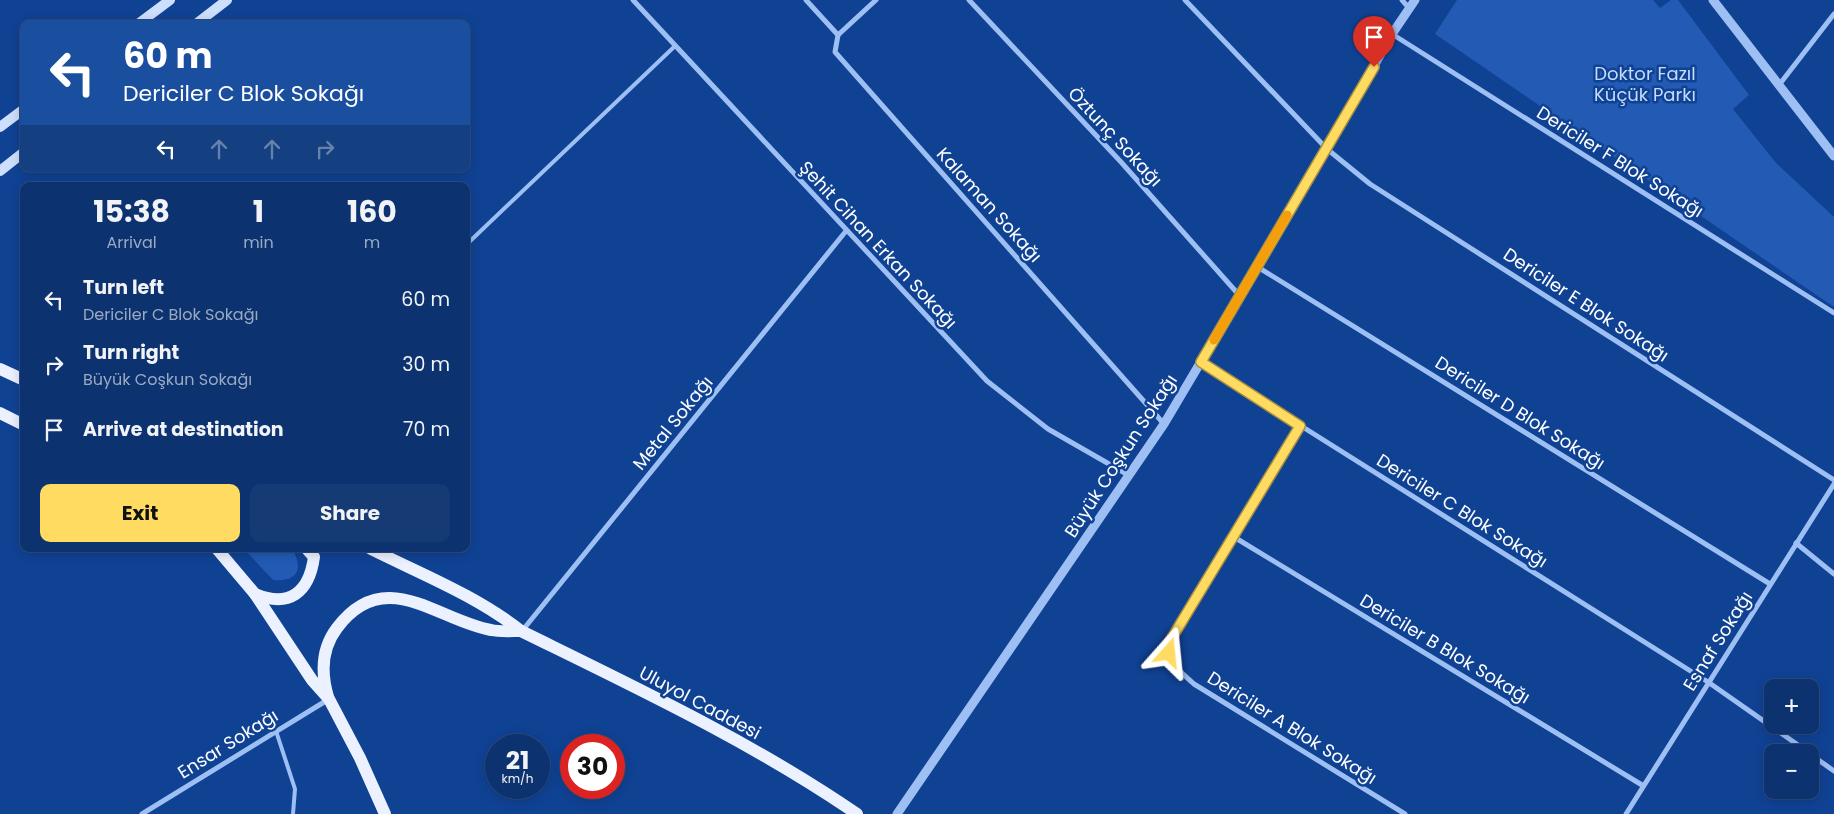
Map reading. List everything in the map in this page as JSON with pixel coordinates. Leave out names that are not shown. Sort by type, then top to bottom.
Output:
[{"type":"main road","points":[[143,20],[170,0]]},
{"type":"main road","points":[[201,20],[227,0]]},
{"type":"main road","points":[[0,127],[20,112]]},
{"type":"main road","points":[[0,171],[20,155]]},
{"type":"main road","points":[[0,369],[20,378]]},
{"type":"main road","points":[[0,413],[20,423]]},
{"type":"main road","points":[[220,552],[255,594],[312,680],[329,699]]},
{"type":"main road","points":[[255,594],[269,600],[286,598],[302,592],[312,571],[314,558],[309,552]]},
{"type":"main road","name":"Uluyol Caddesi","points":[[377,552],[476,602],[504,618],[521,631],[712,727],[795,774],[857,814]]},
{"type":"main road","points":[[385,814],[360,758],[329,699],[325,684],[325,652],[338,626],[364,605],[380,599],[410,600],[491,630],[521,631]]},
{"type":"street","name":"Şehit Cihan Erkan Sokağı","points":[[633,0],[987,381],[1048,429],[1130,476]]},
{"type":"street","points":[[806,0],[838,35],[876,0]]},
{"type":"street","name":"Öztunç Sokağı","points":[[969,0],[1122,162],[1239,295]]},
{"type":"street","name":"Dericiler E Blok Sokağı","points":[[1184,0],[1327,149],[1370,184],[1834,480]]},
{"type":"street","points":[[1402,0],[1409,8]]},
{"type":"street","name":"Büyük Coşkun Sokağı","points":[[897,814],[1164,424],[1327,149],[1392,34],[1414,0]]},
{"type":"street","points":[[1712,0],[1834,156]]},
{"type":"street","points":[[1778,86],[1834,14]]},
{"type":"street","name":"Dericiler F Blok Sokağı","points":[[1392,34],[1834,313]]},
{"type":"street","name":"Kalaman Sokağı","points":[[838,35],[835,52],[1164,424]]},
{"type":"street","name":"Metal Sokağı","points":[[521,631],[846,231]]},
{"type":"street","name":"Dericiler D Blok Sokağı","points":[[1256,266],[1770,584]]},
{"type":"street","name":"Dericiler C Blok Sokağı","points":[[1201,362],[1708,682],[1796,744]]},
{"type":"street","name":"Dericiler A Blok Sokağı","points":[[1300,426],[1170,641],[1169,653],[1174,665],[1194,684],[1405,814]]},
{"type":"street","name":"Esnaf Sokağı","points":[[1626,814],[1642,785],[1834,484]]},
{"type":"street","name":"Dericiler B Blok Sokağı","points":[[1234,537],[1642,785]]},
{"type":"street","points":[[1796,543],[1834,574]]},
{"type":"street","name":"Ensar Sokağı","points":[[142,814],[329,699]]},
{"type":"street","name":"Dericiler C Blok Sokağı","points":[[1819,760],[1834,771]]},
{"type":"lane","points":[[470,241],[675,46]]},
{"type":"lane","points":[[276,731],[295,789],[293,814]]},
{"type":"green space","name":"Doktor Fazıl Küçük Parkı","points":[[1457,0],[1653,0],[1660,8],[1671,0],[1678,0],[1749,95],[1733,109],[1776,163],[1834,217],[1834,307],[1435,34]]},
{"type":"green space","points":[[247,552],[294,552],[298,563],[296,573],[288,579],[273,580]]},
{"type":"slow traffic","points":[[1214,340],[1287,215]]},
{"type":"route","points":[[1169,653],[1170,641],[1300,426],[1201,362],[1374,67]]}]
